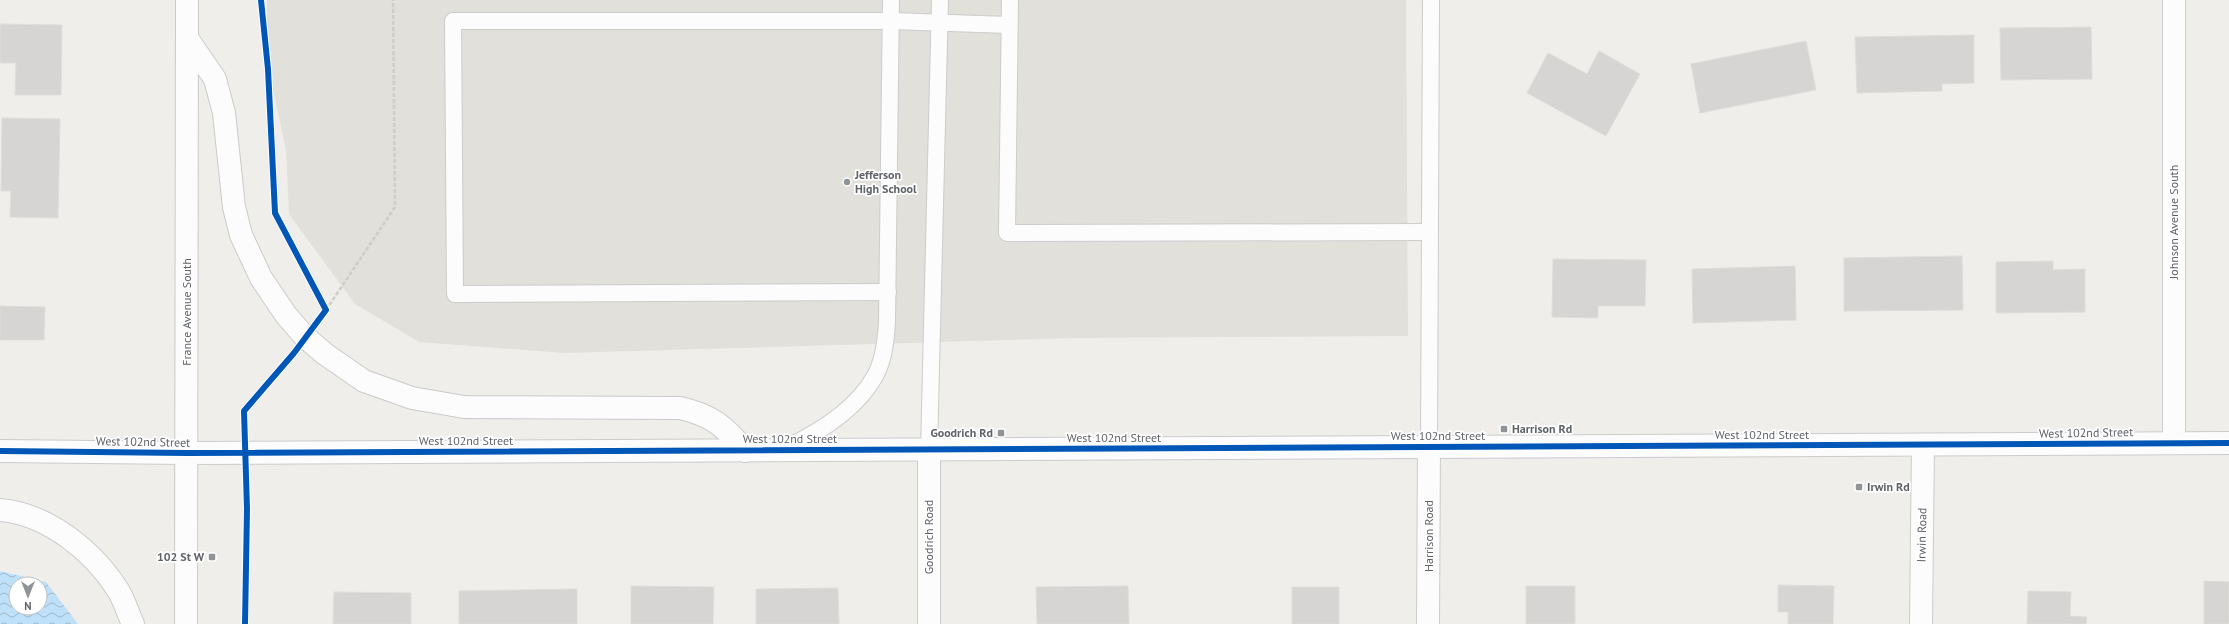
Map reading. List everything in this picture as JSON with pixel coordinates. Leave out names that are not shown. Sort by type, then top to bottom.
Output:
[{"type":"street","name":"France Avenue South","points":[[186,624],[187,0]]},
{"type":"street","name":"Johnson Avenue South","points":[[2174,0],[2174,443]]},
{"type":"street","points":[[187,38],[215,79],[224,113],[234,207],[241,235],[261,278],[286,315],[305,337],[364,381],[412,398],[464,407],[680,408],[700,413],[717,422],[732,434],[746,451]]},
{"type":"street","name":"West 102nd Street","points":[[0,451],[187,454],[2229,443]]},
{"type":"street","name":"Irwin Road","points":[[1921,624],[1923,445]]},
{"type":"street","name":"Harrison Road","points":[[1428,624],[1429,447]]},
{"type":"street","name":"Goodrich Road","points":[[929,450],[929,624]]},
{"type":"street","points":[[0,510],[39,520],[67,537],[91,556],[119,591],[133,624]]},
{"type":"lane","points":[[780,450],[808,438],[842,414],[865,392],[876,376],[882,360],[886,340],[888,292],[891,0]]},
{"type":"lane","points":[[929,450],[940,0]]},
{"type":"lane","points":[[1010,0],[1007,233],[1430,232]]},
{"type":"lane","points":[[1429,447],[1431,0]]},
{"type":"lane","points":[[888,292],[456,294],[453,21],[891,21],[1009,24]]},
{"type":"path","points":[[305,337],[326,310],[395,207],[393,0]]},
{"type":"path","points":[[323,303],[326,310]]},
{"type":"shaded area","name":"Jefferson High School","points":[[267,0],[1406,0],[1408,336],[1076,338],[564,353],[419,342],[355,304],[289,214],[286,150],[267,61]]},
{"type":"water","points":[[0,571],[21,576],[8,576],[8,616],[48,616],[48,585],[78,624],[0,624]]},
{"type":"building","points":[[0,24],[62,25],[61,95],[15,95],[16,63],[0,63]]},
{"type":"building","points":[[2091,27],[2092,79],[2001,80],[2000,28]]},
{"type":"building","points":[[1974,35],[1974,83],[1942,84],[1942,91],[1857,93],[1855,37]]},
{"type":"building","points":[[1806,41],[1816,90],[1700,113],[1691,64]]},
{"type":"building","points":[[1599,51],[1640,74],[1606,136],[1527,93],[1548,53],[1587,74]]},
{"type":"building","points":[[2,118],[60,119],[58,218],[10,217],[11,191],[1,191]]},
{"type":"building","points":[[1962,256],[1963,310],[1844,311],[1844,258]]},
{"type":"building","points":[[1553,259],[1646,260],[1645,306],[1598,306],[1598,318],[1552,317]]},
{"type":"building","points":[[2053,261],[2053,270],[2085,269],[2085,312],[1996,313],[1996,262]]},
{"type":"building","points":[[1795,266],[1796,320],[1693,323],[1692,269]]},
{"type":"building","points":[[0,306],[45,307],[44,340],[0,340]]},
{"type":"building","points":[[2204,581],[2229,582],[2229,624],[2204,624]]},
{"type":"building","points":[[1778,585],[1834,586],[1833,624],[1788,624],[1788,612],[1778,612]]},
{"type":"building","points":[[631,586],[714,587],[713,624],[631,624]]},
{"type":"building","points":[[1128,586],[1129,624],[1037,624],[1036,587]]},
{"type":"building","points":[[1526,586],[1575,586],[1575,624],[1526,624]]},
{"type":"building","points":[[1292,587],[1339,587],[1339,624],[1292,624]]},
{"type":"building","points":[[838,588],[839,624],[756,624],[756,589]]},
{"type":"building","points":[[577,589],[577,624],[459,624],[459,591]]},
{"type":"building","points":[[2028,591],[2071,592],[2070,616],[2087,617],[2086,624],[2027,624]]},
{"type":"building","points":[[334,592],[411,593],[411,624],[333,624]]},
{"type":"cycle path","points":[[245,624],[247,509],[244,411],[294,353],[326,310],[275,213],[268,69],[261,0]]},
{"type":"cycle path","points":[[0,451],[187,453],[2229,443]]},
{"type":"place","name":"Jefferson High School","points":[[847,182]]},
{"type":"place","name":"Harrison Rd","points":[[1504,429]]},
{"type":"place","name":"Goodrich Rd","points":[[1001,433]]},
{"type":"place","name":"Irwin Rd","points":[[1859,487]]},
{"type":"place","name":"102 St W","points":[[212,557]]}]
